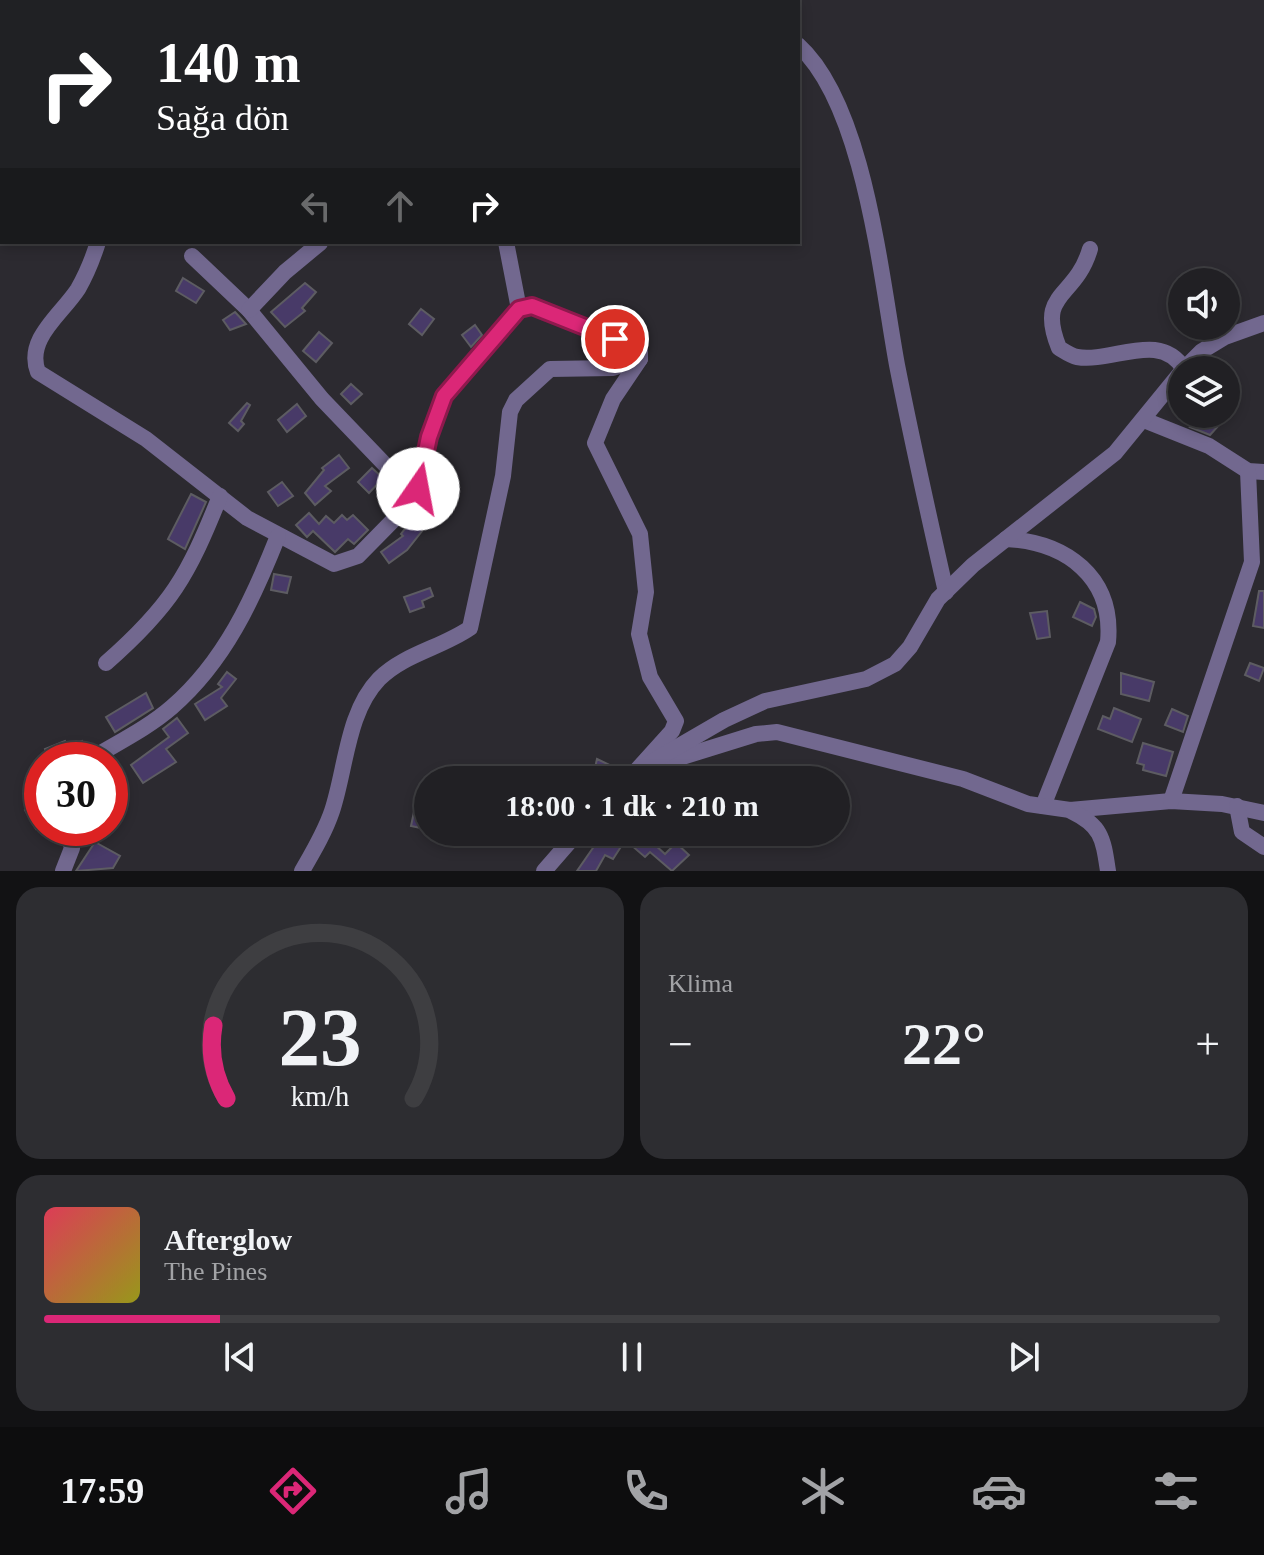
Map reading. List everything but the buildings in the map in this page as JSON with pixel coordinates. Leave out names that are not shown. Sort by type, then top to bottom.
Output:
[{"type":"street","points":[[800,48],[830,85],[873,221],[897,364],[946,592]]},
{"type":"street","points":[[249,310],[285,272],[319,244]]},
{"type":"street","points":[[506,244],[519,309]]},
{"type":"street","points":[[100,245],[77,291],[38,342],[35,363],[38,372],[146,439],[278,536],[334,564],[358,556],[416,497],[429,437],[444,396],[519,309],[532,306],[615,339],[631,339],[643,348],[640,359],[613,399],[595,443],[640,534],[646,592],[639,634],[650,677],[676,721],[672,731],[641,766]]},
{"type":"street","points":[[1090,249],[1084,270],[1054,303],[1049,318],[1059,348],[1077,357],[1162,349],[1176,356]]},
{"type":"street","points":[[192,256],[249,310],[322,399],[416,497]]},
{"type":"street","points":[[1197,356],[1225,337],[1264,323]]},
{"type":"street","points":[[302,871],[332,813],[357,714],[377,681],[398,663],[452,640],[470,628],[503,476],[510,412],[516,400],[550,369],[613,368],[640,359]]},
{"type":"street","points":[[648,766],[724,720],[765,701],[883,672],[910,647],[938,599],[1006,539],[1115,453],[1168,389]]},
{"type":"street","points":[[1144,420],[1209,446],[1256,471],[1252,562],[1171,801]]},
{"type":"street","points":[[106,663],[145,629],[171,599],[197,554],[220,496]]},
{"type":"street","points":[[117,742],[172,707],[235,634],[278,536]]},
{"type":"street","points":[[1006,539],[1034,541],[1061,550],[1094,579],[1107,604],[1110,622],[1103,655],[1043,806]]},
{"type":"street","points":[[662,766],[756,734],[777,732],[963,779],[1043,806],[1070,810],[1171,801],[1237,806],[1264,813]]},
{"type":"street","points":[[1237,806],[1242,832],[1264,847]]},
{"type":"street","points":[[1070,810],[1093,821],[1104,841],[1108,871]]},
{"type":"street","points":[[63,871],[71,846]]},
{"type":"street","points":[[544,871],[566,846]]},
{"type":"route","points":[[418,489],[429,437],[444,396],[460,373],[519,309],[532,306],[615,339]]}]
